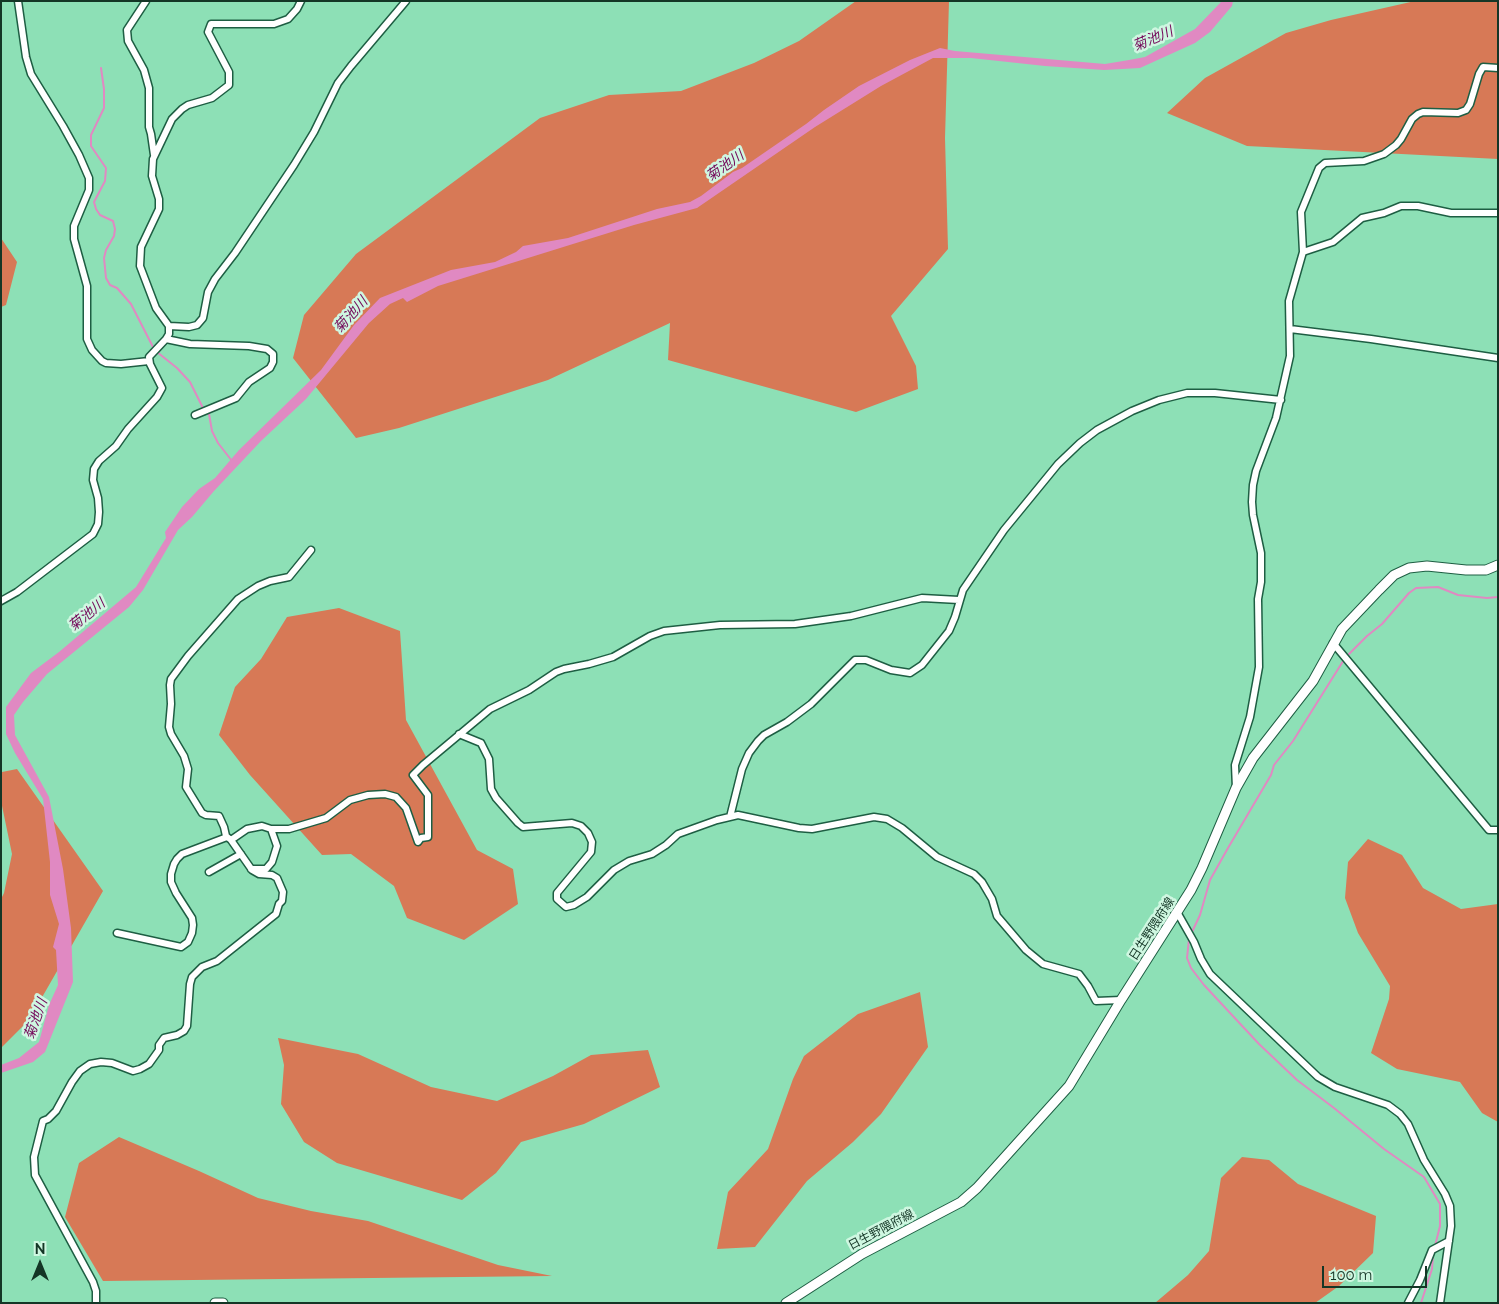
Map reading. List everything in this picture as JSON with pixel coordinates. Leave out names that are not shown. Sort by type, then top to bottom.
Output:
[{"type":"main road","name":"日生野隈府線","points":[[786,1303],[862,1254],[961,1202],[977,1188],[1069,1086],[1191,890],[1236,788],[1254,758],[1313,681],[1333,643],[1346,624],[1378,590],[1394,575],[1409,568],[1427,566],[1486,570],[1498,565]]},
{"type":"main road","points":[[215,1303],[223,1303]]},
{"type":"street","points":[[18,1],[26,57],[31,74],[67,133],[89,178],[89,190],[74,226],[74,239],[87,286],[87,339],[92,350],[106,363],[121,364],[149,361]]},
{"type":"street","points":[[1,601],[16,592],[93,534],[98,524],[99,512],[98,498],[93,480],[94,469],[116,446],[128,429],[157,397],[162,388],[149,361],[149,357],[166,339],[169,334],[169,326],[156,308],[140,266],[141,247],[159,209],[159,199],[152,176],[154,157],[149,127],[149,88],[144,70],[128,41],[127,30],[146,1]]},
{"type":"street","points":[[154,157],[172,119],[182,109],[188,105],[212,98],[229,85],[229,72],[208,32],[211,24],[274,24],[288,18],[297,9],[301,1]]},
{"type":"street","points":[[169,326],[189,327],[198,325],[203,318],[208,292],[215,279],[235,253],[294,165],[314,132],[338,83],[350,66],[406,1]]},
{"type":"street","points":[[1236,788],[1234,764],[1250,717],[1259,668],[1258,599],[1261,582],[1261,554],[1253,515],[1253,485],[1256,471],[1276,418],[1290,356],[1289,301],[1303,252],[1301,212],[1319,168],[1332,162],[1364,162],[1384,154],[1402,139],[1412,120],[1423,112],[1458,113],[1466,110],[1470,104],[1483,67],[1498,68]]},
{"type":"street","points":[[1303,252],[1333,242],[1362,218],[1402,206],[1418,206],[1451,212],[1498,213]]},
{"type":"street","points":[[1290,329],[1498,358]]},
{"type":"street","points":[[166,339],[190,344],[249,346],[267,349],[273,354],[273,362],[270,368],[249,382],[236,398],[195,415]]},
{"type":"street","points":[[730,817],[742,769],[749,753],[758,741],[811,704],[855,660],[866,660],[891,670],[910,673],[922,666],[949,631],[956,617],[963,590],[1027,500],[1058,464],[1097,430],[1132,411],[1158,400],[1187,394],[1234,395],[1281,400]]},
{"type":"street","points":[[96,1303],[96,1292],[93,1282],[35,1175],[34,1157],[43,1121],[56,1112],[72,1082],[80,1071],[90,1064],[112,1063],[127,1069],[140,1070],[149,1064],[159,1050],[159,1045],[164,1038],[184,1031],[187,1026],[192,976],[197,971],[217,961],[276,914],[282,901],[283,892],[277,878],[272,875],[259,874],[251,869],[229,838],[219,816],[206,816],[202,813],[186,786],[188,769],[184,754],[171,734],[169,727],[170,685],[171,679],[188,656],[238,599],[258,586],[270,581],[289,578],[311,550]]},
{"type":"street","points":[[117,933],[181,947],[188,942],[192,933],[192,918],[171,882],[174,864],[182,854],[229,838],[247,829],[262,826],[271,829],[289,829],[326,818],[350,800],[368,795],[385,794],[396,796],[406,808],[418,842],[421,838],[428,837],[428,794],[413,776],[422,765],[490,709],[529,690],[556,672],[613,657],[650,636],[664,631],[720,626],[795,624],[851,616],[922,598],[959,600]]},
{"type":"street","points":[[1333,643],[1489,830],[1498,830]]},
{"type":"street","points":[[459,734],[481,743],[489,758],[491,789],[496,798],[523,827],[572,823],[581,826],[588,833],[592,842],[591,852],[557,893],[557,899],[566,906],[574,905],[587,898],[614,870],[629,861],[652,854],[678,834],[716,820],[730,817],[747,817],[812,829],[874,817],[888,820],[902,828],[937,857],[974,874],[982,882],[992,900],[997,916],[1026,950],[1043,964],[1079,974],[1096,1001],[1121,1000]]},
{"type":"street","points":[[251,869],[266,869],[272,862],[277,846],[271,829]]},
{"type":"street","points":[[209,872],[241,854]]},
{"type":"street","points":[[1177,912],[1210,974],[1318,1077],[1335,1088],[1388,1105],[1400,1114],[1408,1124],[1424,1160],[1445,1194],[1450,1206],[1451,1226],[1440,1303]]},
{"type":"street","points":[[1408,1303],[1432,1250],[1449,1241]]},
{"type":"shaded area","points":[[856,1],[949,1],[945,138],[948,249],[891,316],[916,366],[918,389],[856,412],[668,360],[670,323],[548,380],[399,428],[356,438],[293,358],[304,315],[356,254],[540,118],[609,95],[681,91],[754,63],[799,41]]},
{"type":"shaded area","points":[[1222,1],[1233,1],[1232,6],[1210,32],[1195,43],[1140,68],[1104,70],[971,58],[933,58],[881,86],[815,127],[697,208],[634,225],[438,286],[407,302],[403,298],[390,304],[369,323],[306,399],[261,441],[178,530],[143,590],[129,607],[47,674],[14,715],[15,735],[49,797],[63,869],[71,928],[73,982],[45,1052],[33,1062],[1,1073],[1,1065],[19,1058],[39,1042],[49,1005],[58,985],[56,950],[53,947],[59,924],[50,895],[50,862],[43,799],[15,753],[6,734],[6,707],[31,673],[136,587],[166,538],[165,532],[182,507],[199,489],[215,478],[239,450],[321,370],[354,325],[380,298],[451,270],[495,262],[516,252],[523,246],[568,238],[657,209],[690,202],[859,86],[910,60],[940,48],[955,51],[1105,64],[1129,60],[1145,57],[1195,29]]},
{"type":"shaded area","points":[[1415,1],[1498,1],[1498,159],[1247,146],[1167,113],[1205,78],[1286,33],[1331,20]]},
{"type":"shaded area","points":[[1,238],[17,262],[6,305],[1,307]]},
{"type":"shaded area","points":[[339,608],[400,631],[406,720],[477,850],[513,869],[518,904],[464,940],[407,918],[394,886],[351,854],[322,855],[250,775],[219,735],[235,687],[261,659],[287,617]]},
{"type":"shaded area","points":[[17,769],[103,891],[29,1020],[1,1048],[1,899],[12,854],[1,801],[2,772]]},
{"type":"shaded area","points":[[1368,839],[1402,855],[1423,888],[1461,909],[1498,904],[1498,1122],[1482,1113],[1460,1082],[1397,1069],[1371,1053],[1389,999],[1390,986],[1358,933],[1345,898],[1348,862]]},
{"type":"shaded area","points":[[920,992],[928,1047],[881,1114],[853,1142],[807,1181],[755,1247],[717,1249],[728,1192],[768,1149],[793,1079],[804,1056],[858,1014]]},
{"type":"shaded area","points":[[278,1038],[358,1054],[431,1087],[497,1101],[553,1076],[591,1055],[648,1050],[660,1087],[584,1124],[521,1142],[496,1173],[462,1200],[337,1163],[304,1142],[281,1104],[284,1065]]},
{"type":"shaded area","points":[[119,1137],[258,1198],[311,1211],[368,1221],[498,1265],[552,1276],[103,1281],[65,1217],[79,1163]]},
{"type":"shaded area","points":[[1242,1157],[1269,1160],[1298,1184],[1376,1216],[1373,1253],[1339,1286],[1315,1303],[1155,1303],[1188,1275],[1209,1251],[1221,1178]]},
{"type":"waterway","points":[[101,68],[104,108],[91,135],[91,146],[106,168],[105,181],[94,202],[96,209],[100,215],[113,221],[115,229],[114,236],[104,258],[106,278],[110,285],[117,288],[131,304],[154,349]]},
{"type":"waterway","points":[[157,352],[177,368],[190,382],[204,410]]},
{"type":"waterway","points":[[207,413],[209,414],[212,431],[218,443],[232,461]]},
{"type":"waterway","points":[[1192,932],[1200,915],[1210,880],[1271,775],[1274,765],[1293,741],[1345,658],[1382,624],[1409,593],[1416,588],[1438,587],[1458,595],[1487,598],[1498,597]]},
{"type":"waterway","points":[[1189,939],[1187,958],[1191,968],[1204,985],[1259,1044],[1297,1080],[1384,1149],[1424,1177],[1440,1204],[1440,1226],[1435,1246]]},
{"type":"waterway","points":[[1421,1303],[1432,1269],[1433,1256]]},
{"type":"water label","name":"菊池川","points":[[1153,39]]},
{"type":"water label","name":"菊池川","points":[[725,166]]},
{"type":"water label","name":"菊池川","points":[[351,315]]},
{"type":"water label","name":"菊池川","points":[[87,615]]},
{"type":"water label","name":"菊池川","points":[[36,1019]]}]
